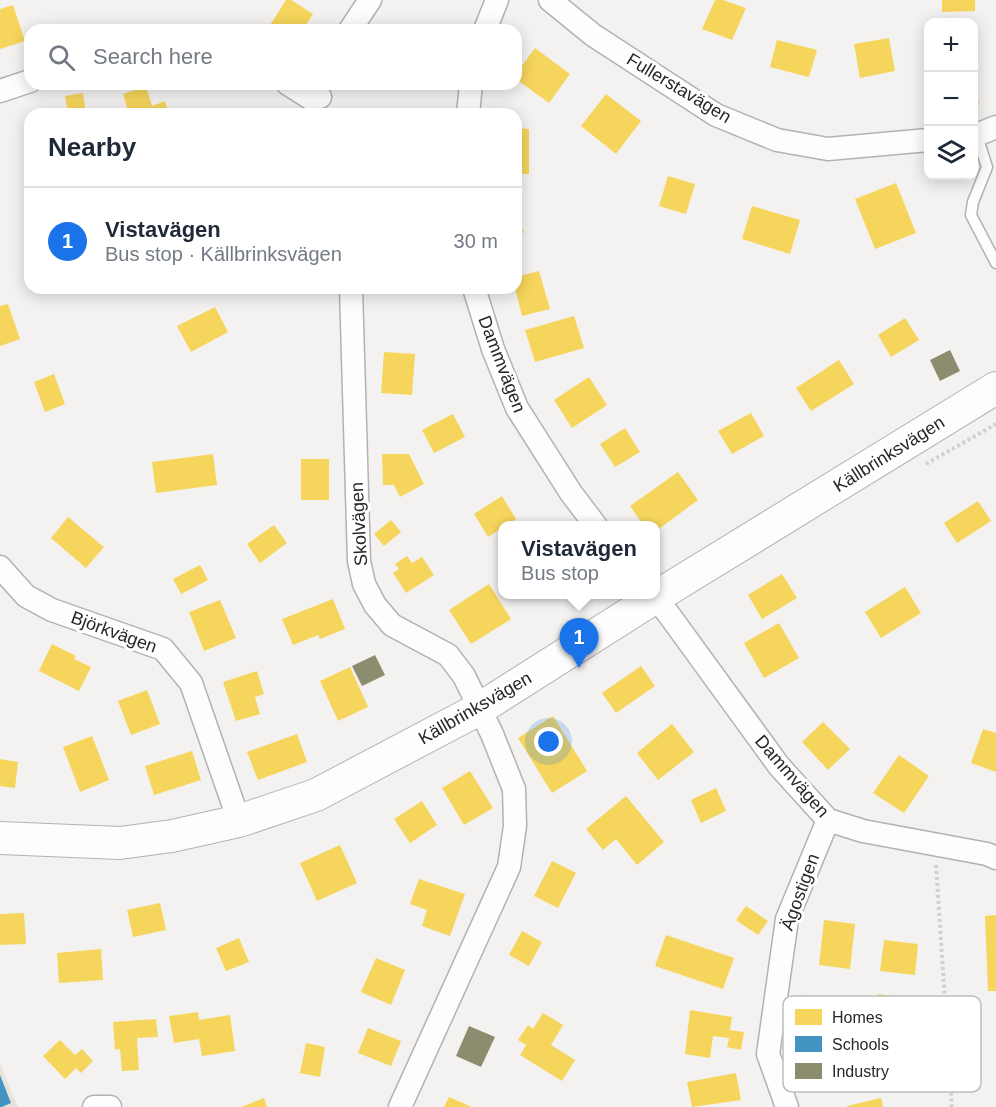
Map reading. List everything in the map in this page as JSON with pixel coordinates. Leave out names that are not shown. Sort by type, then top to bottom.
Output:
[{"type":"street","points":[[354,24],[370,0]]},
{"type":"street","points":[[487,24],[496,0]]},
{"type":"street","name":"Fullerstavägen","points":[[550,0],[593,35],[716,115],[777,140],[828,149],[924,140]]},
{"type":"street","points":[[0,91],[24,83]]},
{"type":"street","points":[[297,90],[310,98],[322,98]]},
{"type":"street","points":[[469,108],[470,90]]},
{"type":"street","name":"Skolvägen","points":[[351,294],[358,561],[364,584],[375,605],[392,625],[448,655],[464,676],[492,734],[514,789],[515,826],[508,867],[400,1107]]},
{"type":"street","name":"Dammvägen","points":[[476,294],[493,350],[517,408],[571,493],[594,521]]},
{"type":"street","name":"Källbrinksvägen","points":[[660,592],[996,388]]},
{"type":"street","name":"Björkvägen","points":[[0,567],[26,596],[52,610],[163,649],[191,683],[239,821]]},
{"type":"street","name":"Källbrinksvägen","points":[[0,838],[120,843],[172,836],[239,821],[316,795],[479,709],[648,599]]},
{"type":"street","name":"Dammvägen","points":[[656,599],[779,766],[828,820],[863,831],[934,843],[996,858]]},
{"type":"street","name":"Ägostigen","points":[[787,1107],[768,1054],[785,930],[787,919],[828,820]]},
{"type":"street","points":[[94,1107],[110,1107]]},
{"type":"lane","points":[[982,133],[987,167],[973,202],[971,215],[996,263]]},
{"type":"path","points":[[934,843],[944,996]]},
{"type":"path","points":[[951,1092],[952,1107]]},
{"type":"shaded area","points":[[0,1064],[18,1107],[0,1107]]},
{"type":"building: Homes","points":[[286,0],[291,0],[313,14],[307,24],[271,24]]},
{"type":"building: Homes","points":[[715,0],[723,0],[746,8],[732,40],[702,29]]},
{"type":"building: Homes","points":[[942,0],[975,0],[975,11],[942,12]]},
{"type":"building: Homes","points":[[13,5],[24,41],[0,49],[0,9]]},
{"type":"building: Homes","points":[[889,38],[895,71],[860,78],[854,44]]},
{"type":"building: Homes","points":[[777,40],[817,50],[809,77],[770,67]]},
{"type":"building: Homes","points":[[535,48],[570,74],[549,103],[522,83],[522,66]]},
{"type":"building: Homes","points":[[134,90],[147,90],[152,106],[165,101],[167,108],[127,108],[123,94]]},
{"type":"building: Homes","points":[[83,93],[85,108],[67,108],[65,96]]},
{"type":"building: Homes","points":[[606,94],[641,121],[616,154],[581,126]]},
{"type":"building: Homes","points":[[522,128],[529,129],[529,174],[522,174]]},
{"type":"building: Homes","points":[[668,176],[695,184],[686,214],[659,206]]},
{"type":"building: Homes","points":[[896,183],[916,233],[875,249],[855,199]]},
{"type":"building: Homes","points":[[752,206],[800,220],[790,254],[742,239]]},
{"type":"building: Homes","points":[[539,271],[550,309],[522,316],[516,294],[522,294],[522,275]]},
{"type":"building: Homes","points":[[8,304],[20,339],[0,346],[0,306]]},
{"type":"building: Homes","points":[[215,307],[228,332],[191,352],[177,326]]},
{"type":"building: Homes","points":[[574,316],[584,348],[535,362],[525,330]]},
{"type":"building: Homes","points":[[905,318],[919,340],[891,357],[878,335]]},
{"type":"building: Homes","points":[[384,352],[415,354],[412,395],[381,393]]},
{"type":"building: Homes","points":[[839,360],[854,384],[811,411],[796,388]]},
{"type":"building: Homes","points":[[54,374],[65,404],[45,412],[34,382]]},
{"type":"building: Homes","points":[[589,377],[607,405],[572,428],[554,400]]},
{"type":"building: Homes","points":[[751,413],[764,436],[732,454],[718,431]]},
{"type":"building: Homes","points":[[453,414],[465,437],[434,453],[422,430]]},
{"type":"building: Homes","points":[[625,428],[640,452],[615,467],[600,444]]},
{"type":"building: Homes","points":[[213,454],[217,485],[156,493],[152,462]]},
{"type":"building: Homes","points":[[382,454],[409,454],[424,484],[400,497],[394,485],[383,485]]},
{"type":"building: Homes","points":[[301,459],[329,459],[329,500],[301,500]]},
{"type":"building: Homes","points":[[678,472],[698,500],[660,528],[660,521],[640,521],[630,506]]},
{"type":"building: Homes","points":[[502,496],[516,519],[498,521],[498,531],[488,537],[474,514]]},
{"type":"building: Homes","points":[[978,501],[991,521],[957,543],[944,523]]},
{"type":"building: Homes","points":[[68,517],[104,547],[86,568],[51,538]]},
{"type":"building: Homes","points":[[391,520],[401,532],[384,546],[374,534]]},
{"type":"building: Homes","points":[[274,525],[287,543],[260,563],[247,544]]},
{"type":"building: Homes","points":[[407,556],[412,563],[422,557],[434,575],[406,593],[393,573],[399,569],[395,564]]},
{"type":"building: Homes","points":[[200,565],[208,580],[181,594],[173,579]]},
{"type":"building: Homes","points":[[782,574],[797,598],[762,619],[748,595]]},
{"type":"building: Homes","points":[[489,584],[511,619],[471,644],[449,610]]},
{"type":"building: Homes","points":[[905,587],[921,613],[881,638],[865,612]]},
{"type":"building: Homes","points":[[333,599],[345,629],[320,639],[318,635],[293,645],[282,619]]},
{"type":"building: Homes","points":[[220,600],[236,638],[204,651],[189,612]]},
{"type":"building: Homes","points":[[779,623],[799,658],[764,678],[744,643]]},
{"type":"building: Homes","points":[[52,644],[76,656],[74,659],[91,667],[79,691],[39,671]]},
{"type":"building: Homes","points":[[641,666],[655,686],[616,713],[602,693]]},
{"type":"building: Homes","points":[[350,667],[368,707],[338,721],[320,681]]},
{"type":"building: Homes","points":[[257,671],[264,694],[255,697],[260,714],[236,721],[223,682]]},
{"type":"building: Homes","points":[[147,690],[160,724],[131,735],[118,701]]},
{"type":"building: Homes","points":[[553,716],[587,771],[552,793],[518,738]]},
{"type":"building: Homes","points":[[823,722],[850,749],[828,770],[802,742]]},
{"type":"building: Homes","points":[[672,724],[694,752],[658,780],[637,753]]},
{"type":"building: Homes","points":[[983,729],[996,733],[996,772],[971,763]]},
{"type":"building: Homes","points":[[297,734],[307,762],[258,780],[247,752]]},
{"type":"building: Homes","points":[[92,736],[109,780],[80,792],[63,747]]},
{"type":"building: Homes","points":[[192,751],[201,780],[154,795],[145,766]]},
{"type":"building: Homes","points":[[899,755],[929,776],[904,813],[873,793]]},
{"type":"building: Homes","points":[[0,759],[18,762],[15,788],[0,786]]},
{"type":"building: Homes","points":[[470,771],[493,808],[464,825],[442,788]]},
{"type":"building: Homes","points":[[716,788],[726,811],[701,823],[691,800]]},
{"type":"building: Homes","points":[[626,796],[664,842],[637,865],[616,839],[603,850],[586,829]]},
{"type":"building: Homes","points":[[422,801],[437,825],[410,843],[394,819]]},
{"type":"building: Homes","points":[[340,845],[357,883],[317,901],[300,863]]},
{"type":"building: Homes","points":[[552,861],[576,873],[558,908],[534,896]]},
{"type":"building: Homes","points":[[419,879],[465,894],[450,936],[422,926],[427,910],[410,904]]},
{"type":"building: Homes","points":[[160,903],[166,930],[133,937],[127,910]]},
{"type":"building: Homes","points":[[746,906],[768,921],[758,935],[736,920]]},
{"type":"building: Homes","points":[[24,913],[26,944],[0,945],[0,914]]},
{"type":"building: Homes","points":[[996,915],[996,991],[988,991],[985,916]]},
{"type":"building: Homes","points":[[824,920],[855,924],[850,969],[819,965]]},
{"type":"building: Homes","points":[[522,931],[542,942],[529,966],[509,955]]},
{"type":"building: Homes","points":[[666,935],[734,958],[723,989],[655,966]]},
{"type":"building: Homes","points":[[239,938],[249,962],[226,971],[216,948]]},
{"type":"building: Homes","points":[[884,940],[918,944],[915,975],[880,971]]},
{"type":"building: Homes","points":[[101,949],[103,980],[59,983],[57,953]]},
{"type":"building: Homes","points":[[376,958],[405,970],[391,1005],[361,992]]},
{"type":"building: Homes","points":[[690,1010],[732,1017],[730,1030],[744,1032],[741,1050],[727,1047],[729,1038],[713,1036],[710,1058],[685,1054]]},
{"type":"building: Homes","points":[[198,1012],[199,1020],[230,1015],[235,1051],[202,1056],[199,1039],[174,1043],[169,1016]]},
{"type":"building: Homes","points":[[543,1013],[563,1025],[551,1045],[575,1060],[562,1081],[520,1055],[526,1045],[518,1040],[528,1025],[533,1029]]},
{"type":"building: Homes","points":[[156,1019],[158,1037],[137,1038],[139,1070],[122,1071],[120,1049],[115,1050],[113,1022]]},
{"type":"building: Homes","points":[[368,1028],[401,1041],[391,1066],[358,1053]]},
{"type":"building: Homes","points":[[60,1040],[75,1055],[82,1049],[93,1061],[81,1073],[76,1068],[65,1079],[43,1056]]},
{"type":"building: Homes","points":[[306,1043],[325,1047],[320,1077],[300,1073]]},
{"type":"building: Homes","points":[[736,1073],[741,1100],[692,1107],[687,1082]]},
{"type":"building: Homes","points":[[449,1097],[472,1107],[444,1107]]},
{"type":"building: Homes","points":[[264,1098],[267,1107],[241,1107]]},
{"type":"building: Homes","points":[[881,1098],[883,1107],[847,1107],[847,1106]]},
{"type":"building: Schools","points":[[0,1075],[11,1103],[2,1107],[0,1107]]},
{"type":"building: Industry","points":[[950,350],[960,371],[940,381],[930,360]]},
{"type":"building: Industry","points":[[375,655],[385,675],[362,686],[352,666]]},
{"type":"building: Industry","points":[[469,1026],[495,1037],[481,1067],[456,1056]]},
{"type":"place","name":"Vistavägen","points":[[579,668]]}]
